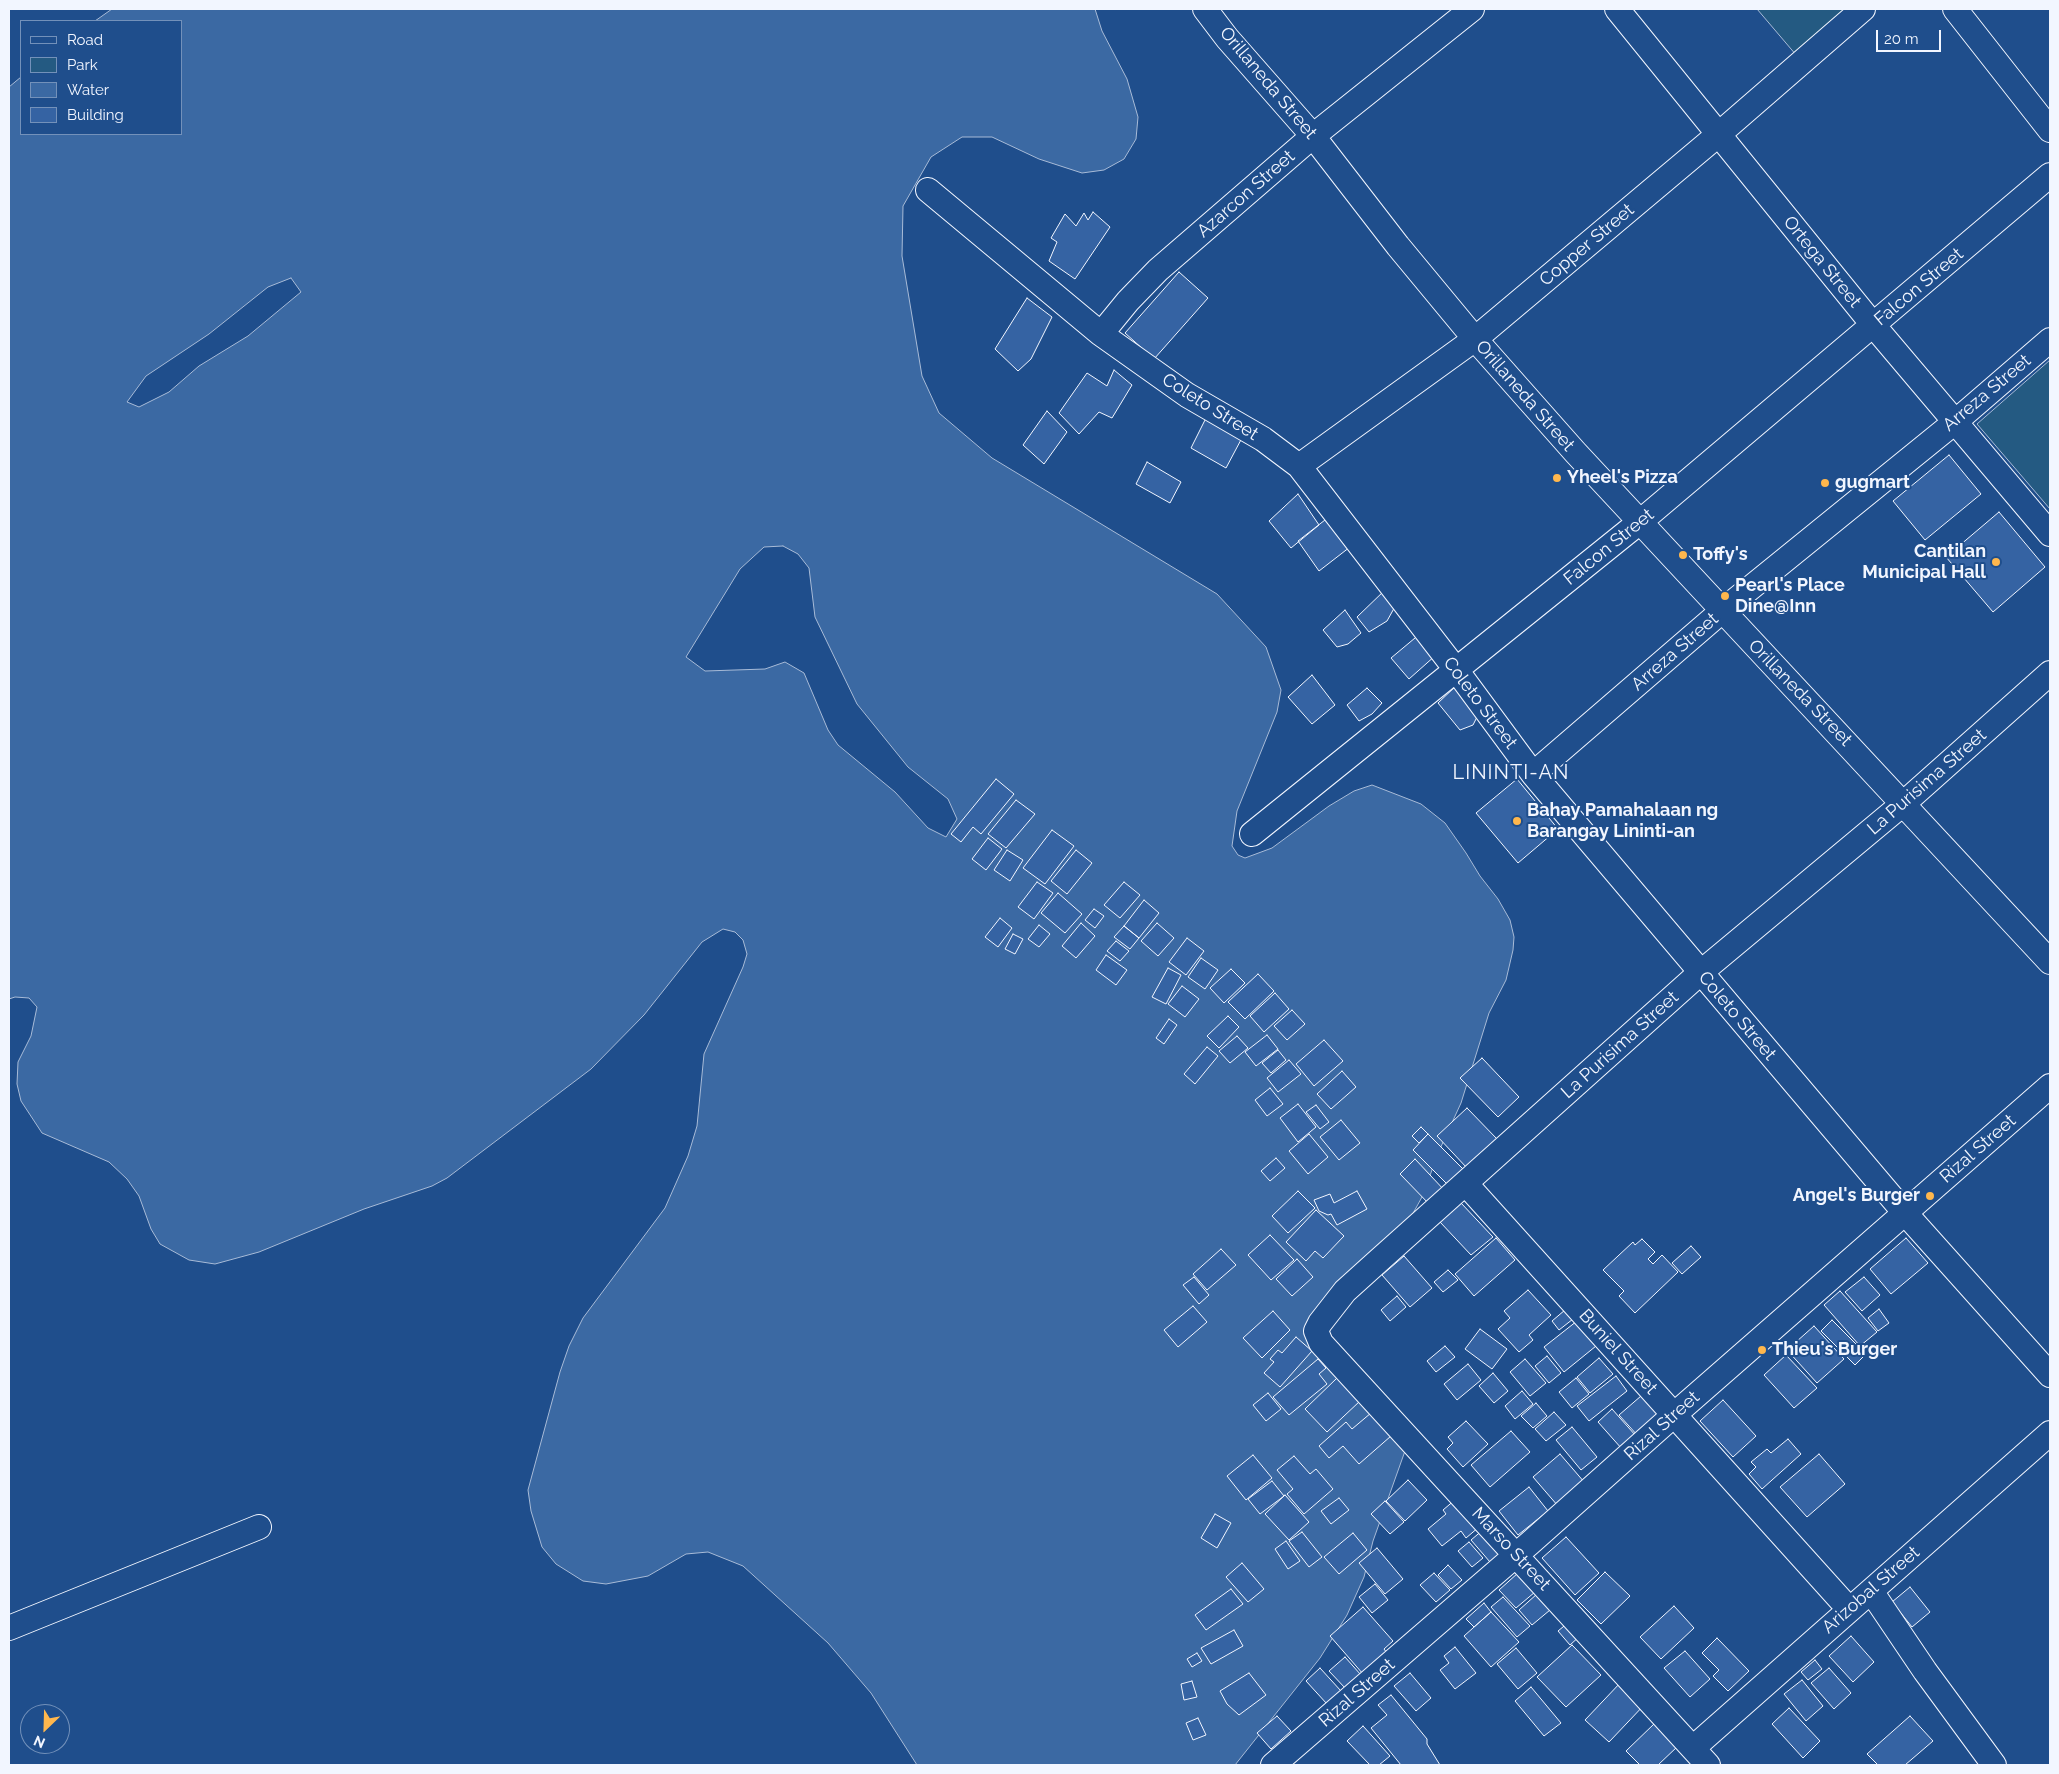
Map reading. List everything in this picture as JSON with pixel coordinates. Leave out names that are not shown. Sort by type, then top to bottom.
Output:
[{"type":"street","name":"Orillaneda Street","points":[[1205,9],[1313,136],[1398,246],[1475,339],[1575,452],[1904,803],[2050,962]]},
{"type":"street","name":"Azarcon Street","points":[[1101,334],[1128,301],[1158,270],[1313,136],[1472,9]]},
{"type":"street","name":"Ortega Street","points":[[1617,9],[1874,326],[2050,534]]},
{"type":"street","name":"Copper Street","points":[[1299,466],[1475,339],[1719,134],[1863,9]]},
{"type":"street","points":[[1955,9],[2050,130]]},
{"type":"street","name":"Falcon Street","points":[[1252,834],[1457,671],[1640,521],[1874,326],[2050,175]]},
{"type":"street","name":"Coleto Street","points":[[928,190],[1101,334],[1187,395],[1263,439],[1299,466],[1457,671],[1533,774],[1905,1213],[2050,1375]]},
{"type":"street","name":"Arreza Street","points":[[1533,774],[1722,611],[1955,422],[2050,340]]},
{"type":"street","name":"La Purisima Street","points":[[1316,1331],[1320,1323],[1345,1292],[1700,973],[1904,803],[2050,674]]},
{"type":"street","name":"Rizal Street","points":[[1273,1765],[1517,1555],[1674,1414],[2050,1086]]},
{"type":"street","name":"Buniel Street","points":[[1466,1184],[1849,1610]]},
{"type":"street","name":"Marso Street","points":[[1316,1331],[1321,1343],[1700,1757]]},
{"type":"street","name":"Arizobal Street","points":[[1700,1757],[1849,1610],[2050,1433]]},
{"type":"street","points":[[9,1628],[259,1527]]},
{"type":"street","points":[[1871,1591],[1925,1671],[1994,1765]]},
{"type":"green space","points":[[1757,9],[1853,9],[1797,56]]},
{"type":"green space","points":[[2050,360],[2050,509],[1977,424]]},
{"type":"water","points":[[112,9],[1095,9],[1102,31],[1127,79],[1138,117],[1136,139],[1124,159],[1104,170],[1082,173],[1039,159],[992,137],[962,137],[931,157],[903,206],[902,256],[922,376],[939,413],[992,458],[1217,594],[1266,647],[1281,690],[1277,712],[1237,811],[1232,846],[1238,855],[1245,858],[1272,848],[1329,806],[1354,791],[1372,785],[1421,804],[1445,823],[1480,876],[1498,899],[1510,920],[1514,937],[1506,980],[1489,1013],[1461,1103],[1439,1151],[1422,1197],[1411,1217],[1307,1324],[1405,1451],[1373,1541],[1364,1577],[1347,1615],[1320,1658],[1235,1765],[917,1765],[871,1693],[828,1643],[743,1566],[708,1552],[686,1554],[648,1576],[606,1584],[583,1581],[556,1564],[542,1547],[531,1511],[528,1490],[560,1372],[569,1346],[583,1318],[665,1208],[688,1156],[697,1126],[704,1054],[747,954],[743,940],[735,932],[723,929],[702,942],[644,1015],[591,1069],[447,1178],[432,1186],[364,1209],[259,1252],[215,1264],[189,1260],[160,1244],[151,1229],[139,1196],[127,1179],[109,1162],[42,1133],[21,1101],[17,1084],[18,1062],[31,1036],[37,1007],[29,998],[15,997],[9,999],[9,87],[20,78],[20,135],[182,135],[182,20],[96,20]],"holes":[[[291,278],[301,292],[248,336],[199,366],[169,392],[139,407],[127,402],[146,376],[209,334],[268,287]],[[783,546],[798,554],[809,568],[815,617],[857,704],[908,767],[948,799],[957,819],[946,837],[928,828],[895,792],[838,745],[828,730],[804,673],[785,662],[765,669],[705,671],[686,657],[740,569],[764,547]]]},
{"type":"building","points":[[1093,212],[1110,227],[1075,279],[1049,261],[1057,242],[1051,238],[1065,214],[1076,226],[1084,213],[1088,220]]},
{"type":"building","points":[[1179,272],[1208,298],[1154,359],[1125,333]]},
{"type":"building","points":[[1027,298],[1052,317],[1031,359],[1018,371],[995,349]]},
{"type":"building","points":[[1114,370],[1132,385],[1112,418],[1099,412],[1079,434],[1059,413],[1087,373],[1107,386]]},
{"type":"building","points":[[1047,411],[1067,432],[1044,464],[1023,445]]},
{"type":"building","points":[[1207,416],[1243,436],[1226,468],[1191,448]]},
{"type":"building","points":[[1949,455],[1981,494],[1925,540],[1893,501]]},
{"type":"building","points":[[1147,462],[1181,482],[1170,503],[1136,484]]},
{"type":"building","points":[[1298,494],[1319,525],[1291,548],[1269,521]]},
{"type":"building","name":"Cantilan Municipal Hall","points":[[1999,512],[2045,567],[1993,612],[1946,557]]},
{"type":"building","points":[[1325,520],[1350,547],[1319,571],[1298,541]]},
{"type":"building","points":[[1386,589],[1397,603],[1387,621],[1369,632],[1357,617]]},
{"type":"building","points":[[1345,610],[1361,633],[1348,644],[1337,647],[1323,630]]},
{"type":"building","points":[[1421,633],[1436,655],[1409,679],[1391,658]]},
{"type":"building","points":[[1312,675],[1335,705],[1312,724],[1288,697]]},
{"type":"building","points":[[1457,685],[1478,715],[1473,725],[1460,730],[1438,703]]},
{"type":"building","points":[[1367,688],[1382,703],[1372,714],[1359,721],[1347,705]]},
{"type":"building","points":[[996,779],[1014,794],[981,834],[973,827],[961,842],[951,834]]},
{"type":"building","name":"Bahay Pamahalaan ng Barangay Lininti-an","points":[[1517,779],[1558,829],[1518,863],[1476,813]]},
{"type":"building","points":[[1016,800],[1035,814],[1006,848],[988,834]]},
{"type":"building","points":[[1052,830],[1074,846],[1045,884],[1023,868]]},
{"type":"building","points":[[988,838],[1002,849],[986,870],[972,859]]},
{"type":"building","points":[[1007,850],[1023,860],[1010,881],[994,870]]},
{"type":"building","points":[[1076,850],[1092,863],[1067,894],[1051,881]]},
{"type":"building","points":[[1037,882],[1053,893],[1034,919],[1018,907]]},
{"type":"building","points":[[1124,882],[1140,895],[1120,918],[1104,905]]},
{"type":"building","points":[[1058,893],[1082,914],[1065,933],[1041,913]]},
{"type":"building","points":[[1144,900],[1159,913],[1139,938],[1124,926]]},
{"type":"building","points":[[1094,909],[1104,916],[1095,928],[1085,920]]},
{"type":"building","points":[[1000,918],[1012,928],[998,947],[985,937]]},
{"type":"building","points":[[1081,923],[1095,936],[1076,958],[1062,946]]},
{"type":"building","points":[[1157,923],[1174,938],[1158,956],[1141,941]]},
{"type":"building","points":[[1039,925],[1050,934],[1039,947],[1028,939]]},
{"type":"building","points":[[1124,926],[1139,938],[1130,949],[1114,937]]},
{"type":"building","points":[[1013,934],[1023,939],[1015,954],[1005,949]]},
{"type":"building","points":[[1187,938],[1204,951],[1186,975],[1169,962]]},
{"type":"building","points":[[1116,941],[1129,951],[1120,961],[1107,951]]},
{"type":"building","points":[[1106,955],[1127,970],[1116,985],[1096,970]]},
{"type":"building","points":[[1201,958],[1218,970],[1205,989],[1188,977]]},
{"type":"building","points":[[1168,968],[1181,975],[1166,1004],[1152,997]]},
{"type":"building","points":[[1231,969],[1245,983],[1224,1003],[1210,988]]},
{"type":"building","points":[[1258,974],[1274,991],[1245,1019],[1228,1002]]},
{"type":"building","points":[[1182,986],[1199,999],[1185,1017],[1168,1004]]},
{"type":"building","points":[[1275,993],[1289,1009],[1264,1032],[1250,1016]]},
{"type":"building","points":[[1292,1010],[1305,1024],[1287,1040],[1274,1026]]},
{"type":"building","points":[[1228,1016],[1239,1027],[1219,1048],[1207,1036]]},
{"type":"building","points":[[1169,1019],[1177,1025],[1164,1044],[1156,1038]]},
{"type":"building","points":[[1267,1035],[1278,1049],[1256,1066],[1245,1052]]},
{"type":"building","points":[[1237,1036],[1248,1048],[1230,1063],[1219,1051]]},
{"type":"building","points":[[1324,1040],[1343,1061],[1314,1086],[1296,1064]]},
{"type":"building","points":[[1207,1047],[1218,1056],[1195,1084],[1184,1074]]},
{"type":"building","points":[[1278,1050],[1286,1060],[1271,1073],[1262,1063]]},
{"type":"building","points":[[1482,1058],[1519,1097],[1498,1117],[1460,1078]]},
{"type":"building","points":[[1289,1060],[1301,1074],[1278,1092],[1267,1078]]},
{"type":"building","points":[[1342,1071],[1356,1087],[1331,1109],[1317,1094]]},
{"type":"building","points":[[1270,1088],[1283,1104],[1267,1116],[1255,1100]]},
{"type":"building","points":[[1298,1104],[1316,1127],[1298,1142],[1280,1118]]},
{"type":"building","points":[[1316,1105],[1329,1122],[1320,1129],[1306,1112]]},
{"type":"building","points":[[1467,1108],[1497,1139],[1467,1168],[1437,1136]]},
{"type":"building","points":[[1341,1120],[1360,1143],[1339,1160],[1320,1137]]},
{"type":"building","points":[[1421,1127],[1428,1134],[1419,1143],[1412,1136]]},
{"type":"building","points":[[1309,1134],[1328,1157],[1308,1174],[1289,1151]]},
{"type":"building","points":[[1428,1134],[1465,1171],[1449,1186],[1413,1150]]},
{"type":"building","points":[[1276,1158],[1285,1168],[1270,1181],[1261,1171]]},
{"type":"building","points":[[1415,1159],[1446,1192],[1431,1206],[1400,1174]]},
{"type":"building","points":[[1298,1191],[1315,1208],[1288,1233],[1272,1216]]},
{"type":"building","points":[[1357,1191],[1367,1209],[1337,1225],[1331,1214],[1328,1215],[1319,1211],[1314,1200],[1330,1194],[1334,1203]]},
{"type":"building","points":[[1461,1203],[1493,1237],[1471,1255],[1440,1222]]},
{"type":"building","points":[[1316,1210],[1344,1236],[1323,1258],[1315,1251],[1306,1261],[1286,1242]]},
{"type":"building","points":[[1270,1235],[1294,1260],[1271,1280],[1248,1255]]},
{"type":"building","points":[[1496,1238],[1515,1260],[1474,1296],[1455,1274]]},
{"type":"building","points":[[1906,1238],[1928,1263],[1891,1294],[1870,1269]]},
{"type":"building","points":[[1642,1239],[1655,1252],[1648,1259],[1653,1264],[1662,1255],[1678,1272],[1635,1313],[1619,1296],[1624,1291],[1603,1270],[1633,1242],[1635,1245]]},
{"type":"building","points":[[1691,1246],[1701,1257],[1682,1274],[1672,1263]]},
{"type":"building","points":[[1221,1249],[1236,1265],[1207,1290],[1193,1274]]},
{"type":"building","points":[[1404,1256],[1432,1288],[1410,1307],[1382,1275]]},
{"type":"building","points":[[1297,1259],[1313,1277],[1292,1296],[1276,1279]]},
{"type":"building","points":[[1448,1270],[1458,1280],[1443,1292],[1434,1282]]},
{"type":"building","points":[[1194,1277],[1209,1295],[1199,1304],[1183,1285]]},
{"type":"building","points":[[1864,1277],[1880,1295],[1862,1311],[1845,1292]]},
{"type":"building","points":[[1528,1290],[1551,1315],[1529,1335],[1533,1340],[1519,1352],[1498,1329],[1510,1318],[1504,1311]]},
{"type":"building","points":[[1840,1291],[1877,1332],[1860,1346],[1824,1305]]},
{"type":"building","points":[[1397,1296],[1406,1307],[1390,1321],[1381,1310]]},
{"type":"building","points":[[1193,1306],[1207,1322],[1178,1347],[1164,1330]]},
{"type":"building","points":[[1879,1309],[1889,1323],[1878,1331],[1868,1318]]},
{"type":"building","points":[[1565,1310],[1573,1319],[1559,1330],[1552,1321]]},
{"type":"building","points":[[1273,1311],[1290,1330],[1262,1358],[1243,1338]]},
{"type":"building","points":[[1832,1320],[1866,1354],[1855,1365],[1821,1331]]},
{"type":"building","points":[[1577,1321],[1596,1346],[1564,1372],[1544,1347]]},
{"type":"building","points":[[1814,1326],[1844,1359],[1817,1383],[1787,1350]]},
{"type":"building","points":[[1480,1329],[1507,1349],[1492,1369],[1465,1349]]},
{"type":"building","points":[[1296,1337],[1312,1351],[1280,1387],[1264,1373],[1274,1362],[1270,1359],[1278,1350],[1282,1353]]},
{"type":"building","points":[[1445,1346],[1455,1357],[1436,1372],[1427,1361]]},
{"type":"building","points":[[1786,1355],[1817,1388],[1794,1408],[1764,1375]]},
{"type":"building","points":[[1547,1356],[1561,1373],[1549,1383],[1535,1366]]},
{"type":"building","points":[[1599,1358],[1613,1374],[1590,1393],[1577,1377]]},
{"type":"building","points":[[1318,1359],[1326,1368],[1319,1374],[1327,1384],[1289,1415],[1273,1397]]},
{"type":"building","points":[[1525,1359],[1546,1383],[1530,1396],[1510,1372]]},
{"type":"building","points":[[1468,1364],[1481,1380],[1457,1400],[1444,1384]]},
{"type":"building","points":[[1493,1373],[1508,1391],[1494,1403],[1479,1386]]},
{"type":"building","points":[[1616,1376],[1627,1391],[1589,1421],[1577,1406]]},
{"type":"building","points":[[1337,1378],[1360,1401],[1327,1432],[1305,1409]]},
{"type":"building","points":[[1576,1378],[1589,1394],[1572,1408],[1559,1392]]},
{"type":"building","points":[[1522,1391],[1533,1404],[1515,1419],[1505,1406]]},
{"type":"building","points":[[1268,1393],[1281,1409],[1266,1421],[1253,1405]]},
{"type":"building","points":[[1641,1396],[1660,1417],[1638,1436],[1619,1415]]},
{"type":"building","points":[[1723,1400],[1756,1436],[1733,1457],[1700,1421]]},
{"type":"building","points":[[1536,1403],[1547,1416],[1533,1428],[1521,1416]]},
{"type":"building","points":[[1612,1409],[1636,1436],[1622,1449],[1598,1422]]},
{"type":"building","points":[[1554,1412],[1566,1425],[1546,1441],[1535,1429]]},
{"type":"building","points":[[1371,1413],[1391,1436],[1359,1464],[1343,1446],[1329,1458],[1319,1446],[1346,1422],[1352,1429]]},
{"type":"building","points":[[1466,1421],[1488,1444],[1463,1467],[1447,1449],[1453,1443],[1448,1437]]},
{"type":"building","points":[[1572,1427],[1597,1457],[1581,1470],[1556,1440]]},
{"type":"building","points":[[1511,1431],[1530,1452],[1490,1487],[1471,1465]]},
{"type":"building","points":[[1788,1439],[1801,1454],[1762,1489],[1749,1474],[1756,1467],[1751,1462],[1767,1449],[1771,1453]]},
{"type":"building","points":[[1560,1454],[1585,1483],[1558,1506],[1533,1477]]},
{"type":"building","points":[[1819,1454],[1845,1484],[1807,1517],[1780,1487]]},
{"type":"building","points":[[1253,1455],[1272,1478],[1246,1500],[1227,1476]]},
{"type":"building","points":[[1294,1456],[1310,1474],[1316,1469],[1333,1489],[1304,1514],[1287,1494],[1293,1489],[1277,1470]]},
{"type":"building","points":[[1408,1480],[1427,1500],[1405,1521],[1386,1501]]},
{"type":"building","points":[[1272,1481],[1284,1496],[1260,1514],[1248,1499]]},
{"type":"building","points":[[1529,1487],[1548,1511],[1518,1535],[1499,1511]]},
{"type":"building","points":[[1285,1495],[1309,1522],[1289,1540],[1265,1514]]},
{"type":"building","points":[[1339,1498],[1349,1510],[1331,1524],[1321,1511]]},
{"type":"building","points":[[1456,1499],[1479,1527],[1466,1538],[1461,1531],[1442,1546],[1428,1529],[1446,1514],[1443,1510]]},
{"type":"building","points":[[1385,1501],[1404,1522],[1390,1534],[1371,1514]]},
{"type":"building","points":[[1215,1514],[1231,1523],[1217,1548],[1201,1538]]},
{"type":"building","points":[[1484,1529],[1503,1552],[1490,1562],[1471,1540]]},
{"type":"building","points":[[1302,1532],[1322,1557],[1309,1567],[1289,1541]]},
{"type":"building","points":[[1353,1533],[1367,1550],[1339,1574],[1324,1557]]},
{"type":"building","points":[[1566,1537],[1599,1573],[1575,1595],[1542,1558]]},
{"type":"building","points":[[1286,1541],[1300,1561],[1288,1569],[1275,1549]]},
{"type":"building","points":[[1469,1542],[1483,1558],[1472,1567],[1458,1551]]},
{"type":"building","points":[[1377,1548],[1403,1579],[1385,1594],[1359,1563]]},
{"type":"building","points":[[1242,1563],[1264,1589],[1248,1602],[1226,1577]]},
{"type":"building","points":[[1448,1565],[1462,1580],[1451,1589],[1438,1575]]},
{"type":"building","points":[[1605,1572],[1630,1596],[1601,1624],[1577,1600]]},
{"type":"building","points":[[1434,1573],[1450,1590],[1436,1602],[1420,1585]]},
{"type":"building","points":[[1518,1573],[1535,1592],[1516,1608],[1499,1590]]},
{"type":"building","points":[[1375,1584],[1388,1600],[1372,1613],[1359,1597]]},
{"type":"building","points":[[1910,1587],[1930,1612],[1912,1627],[1892,1602]]},
{"type":"building","points":[[1231,1589],[1243,1604],[1206,1630],[1195,1615]]},
{"type":"building","points":[[1537,1594],[1550,1610],[1532,1625],[1519,1610]]},
{"type":"building","points":[[1503,1597],[1530,1626],[1517,1637],[1491,1607]]},
{"type":"building","points":[[1484,1603],[1491,1612],[1474,1627],[1466,1619]]},
{"type":"building","points":[[1674,1606],[1694,1628],[1661,1659],[1640,1637]]},
{"type":"building","points":[[1363,1607],[1393,1641],[1384,1649],[1387,1653],[1363,1674],[1330,1636]]},
{"type":"building","points":[[1491,1612],[1519,1642],[1491,1667],[1464,1636]]},
{"type":"building","points":[[1569,1622],[1581,1635],[1570,1645],[1558,1631]]},
{"type":"building","points":[[1234,1630],[1243,1646],[1211,1664],[1201,1648]]},
{"type":"building","points":[[1851,1636],[1874,1662],[1853,1682],[1829,1656]]},
{"type":"building","points":[[1717,1638],[1749,1671],[1728,1691],[1713,1676],[1719,1670],[1702,1653]]},
{"type":"building","points":[[1572,1645],[1601,1675],[1566,1707],[1537,1677]]},
{"type":"building","points":[[1455,1647],[1476,1673],[1455,1689],[1440,1670],[1449,1663],[1444,1656]]},
{"type":"building","points":[[1516,1648],[1537,1673],[1518,1689],[1497,1664]]},
{"type":"building","points":[[1685,1651],[1710,1679],[1690,1697],[1664,1668]]},
{"type":"building","points":[[1197,1653],[1202,1661],[1192,1667],[1187,1659]]},
{"type":"building","points":[[1345,1657],[1361,1675],[1346,1689],[1329,1671]]},
{"type":"building","points":[[1815,1660],[1822,1669],[1808,1680],[1801,1672]]},
{"type":"building","points":[[1320,1668],[1341,1691],[1327,1704],[1306,1681]]},
{"type":"building","points":[[1829,1668],[1851,1693],[1834,1709],[1811,1683]]},
{"type":"building","points":[[1249,1673],[1266,1695],[1239,1715],[1227,1704],[1220,1691]]},
{"type":"building","points":[[1410,1673],[1431,1698],[1416,1711],[1394,1686]]},
{"type":"building","points":[[1802,1680],[1823,1706],[1806,1721],[1784,1694]]},
{"type":"building","points":[[1192,1681],[1197,1697],[1184,1700],[1181,1684]]},
{"type":"building","points":[[1622,1681],[1646,1703],[1609,1742],[1585,1720]]},
{"type":"building","points":[[1531,1687],[1561,1723],[1544,1736],[1515,1701]]},
{"type":"building","points":[[1391,1695],[1427,1739],[1427,1744],[1440,1765],[1401,1765],[1371,1728],[1387,1715],[1378,1705]]},
{"type":"building","points":[[1789,1708],[1820,1741],[1803,1758],[1772,1724]]},
{"type":"building","points":[[1277,1716],[1291,1731],[1271,1749],[1257,1733]]},
{"type":"building","points":[[1910,1716],[1933,1741],[1905,1765],[1878,1765],[1867,1754]]},
{"type":"building","points":[[1198,1718],[1206,1735],[1193,1740],[1186,1723]]},
{"type":"building","points":[[1655,1723],[1678,1746],[1658,1765],[1640,1765],[1626,1751]]},
{"type":"building","points":[[1363,1726],[1390,1756],[1379,1765],[1370,1765],[1347,1741]]},
{"type":"place","name":"Yheel's Pizza","points":[[1557,478]]},
{"type":"place","name":"gugmart","points":[[1825,483]]},
{"type":"place","name":"Toffy's","points":[[1683,555]]},
{"type":"place","name":"Cantilan Municipal Hall","points":[[1996,562]]},
{"type":"place","name":"Pearl's Place Dine@Inn","points":[[1725,596]]},
{"type":"place","name":"Bahay Pamahalaan ng Barangay Lininti-an","points":[[1517,821]]},
{"type":"place","name":"Angel's Burger","points":[[1930,1196]]},
{"type":"place","name":"Thieu's Burger","points":[[1762,1350]]},
{"type":"district","name":"LININTI-AN","points":[[1511,773]]}]
